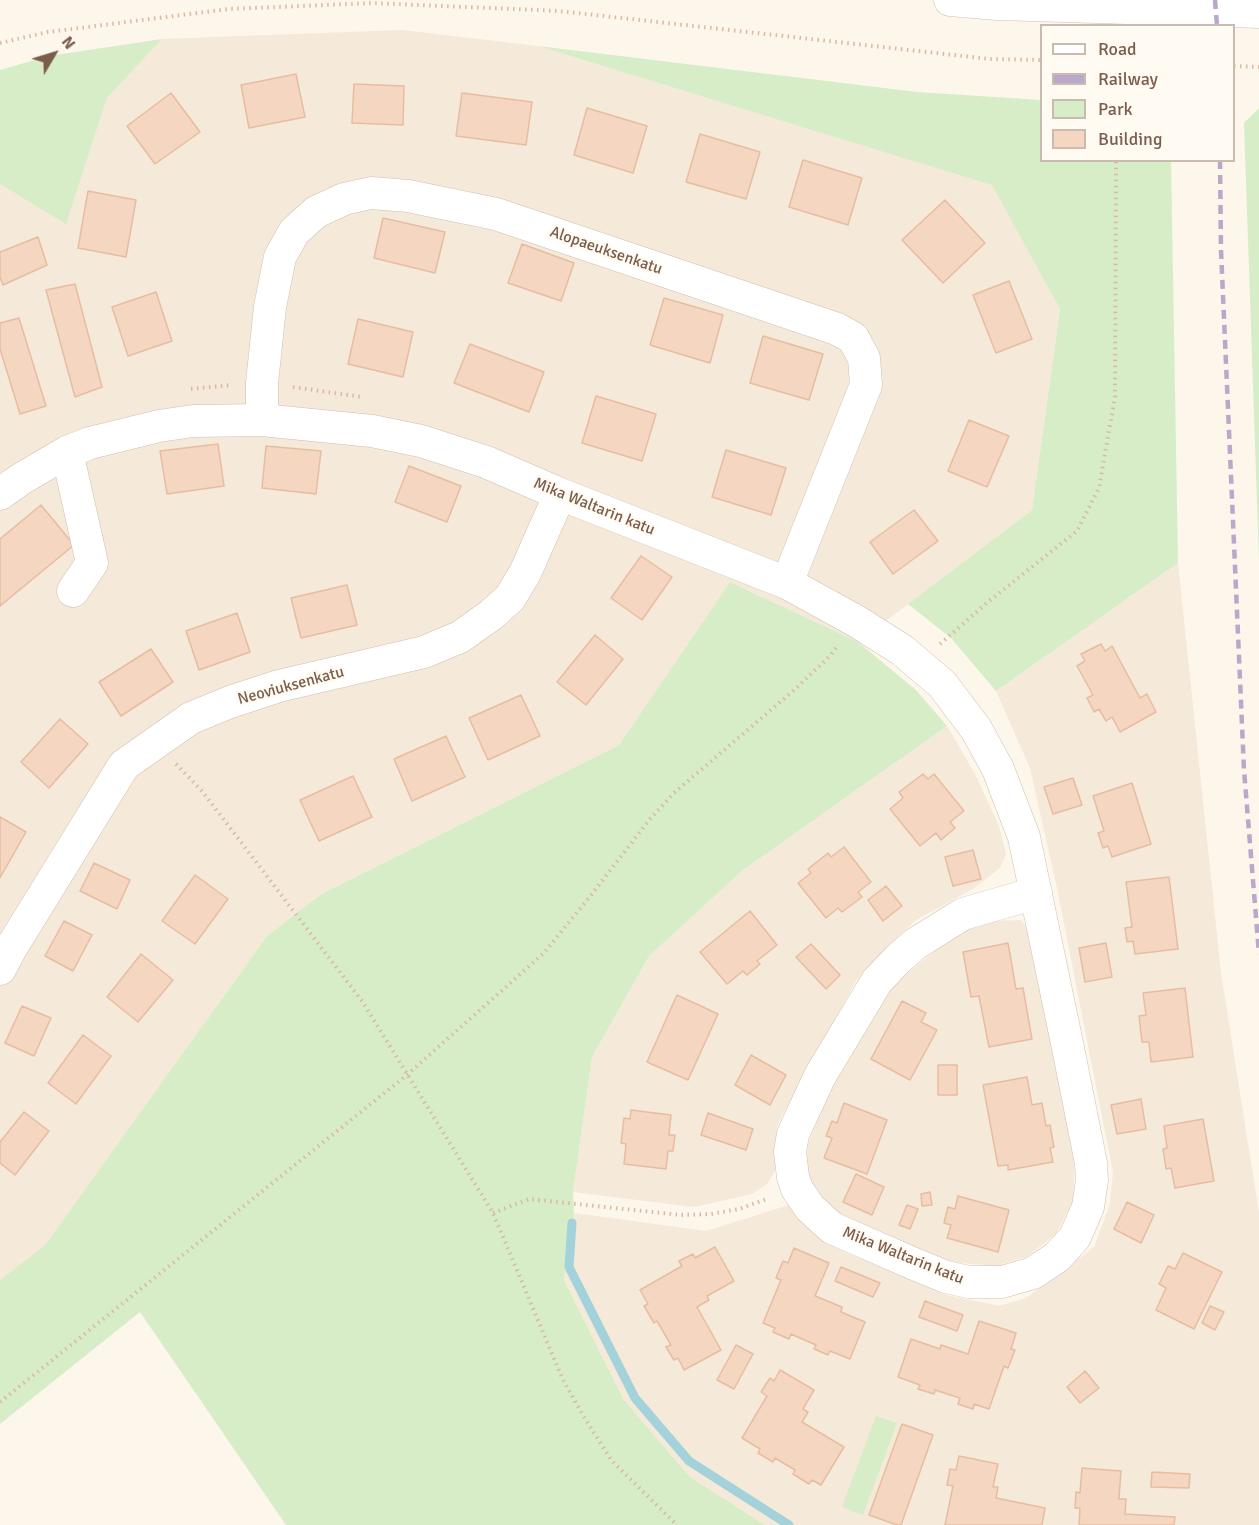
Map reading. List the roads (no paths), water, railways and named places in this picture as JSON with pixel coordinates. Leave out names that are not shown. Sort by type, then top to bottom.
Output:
[{"type":"street","points":[[950,0],[997,4],[1259,12]]},
{"type":"street","name":"Alopaeuksenkatu","points":[[262,420],[262,383],[270,307],[280,257],[294,232],[316,212],[344,199],[371,193],[408,196],[496,214],[837,329],[853,338],[864,358],[866,385],[787,583]]},
{"type":"street","name":"Mika Waltarin katu","points":[[0,494],[67,452],[90,443],[159,426],[193,421],[262,420],[362,429],[421,441],[486,462],[560,494],[787,583],[856,621],[902,650],[942,684],[976,729],[998,770],[1024,837],[1036,893],[1091,1163],[1092,1180],[1088,1207],[1075,1237],[1057,1257],[1032,1273],[1002,1282],[969,1282],[946,1277],[832,1228],[810,1208],[797,1189],[790,1152],[793,1134],[820,1076],[877,981],[915,944],[963,914],[1036,893]]},
{"type":"street","points":[[67,452],[92,563],[74,591]]},
{"type":"street","name":"Neoviuksenkatu","points":[[4,953],[124,765],[191,718],[230,702],[279,686],[424,652],[460,637],[510,598],[525,573],[560,494]]},
{"type":"waterway","points":[[572,1223],[569,1267],[635,1398],[689,1461],[789,1525]]},
{"type":"railway","points":[[1215,0],[1217,24]]},
{"type":"railway","points":[[1220,162],[1221,250],[1244,770],[1259,954]]}]
